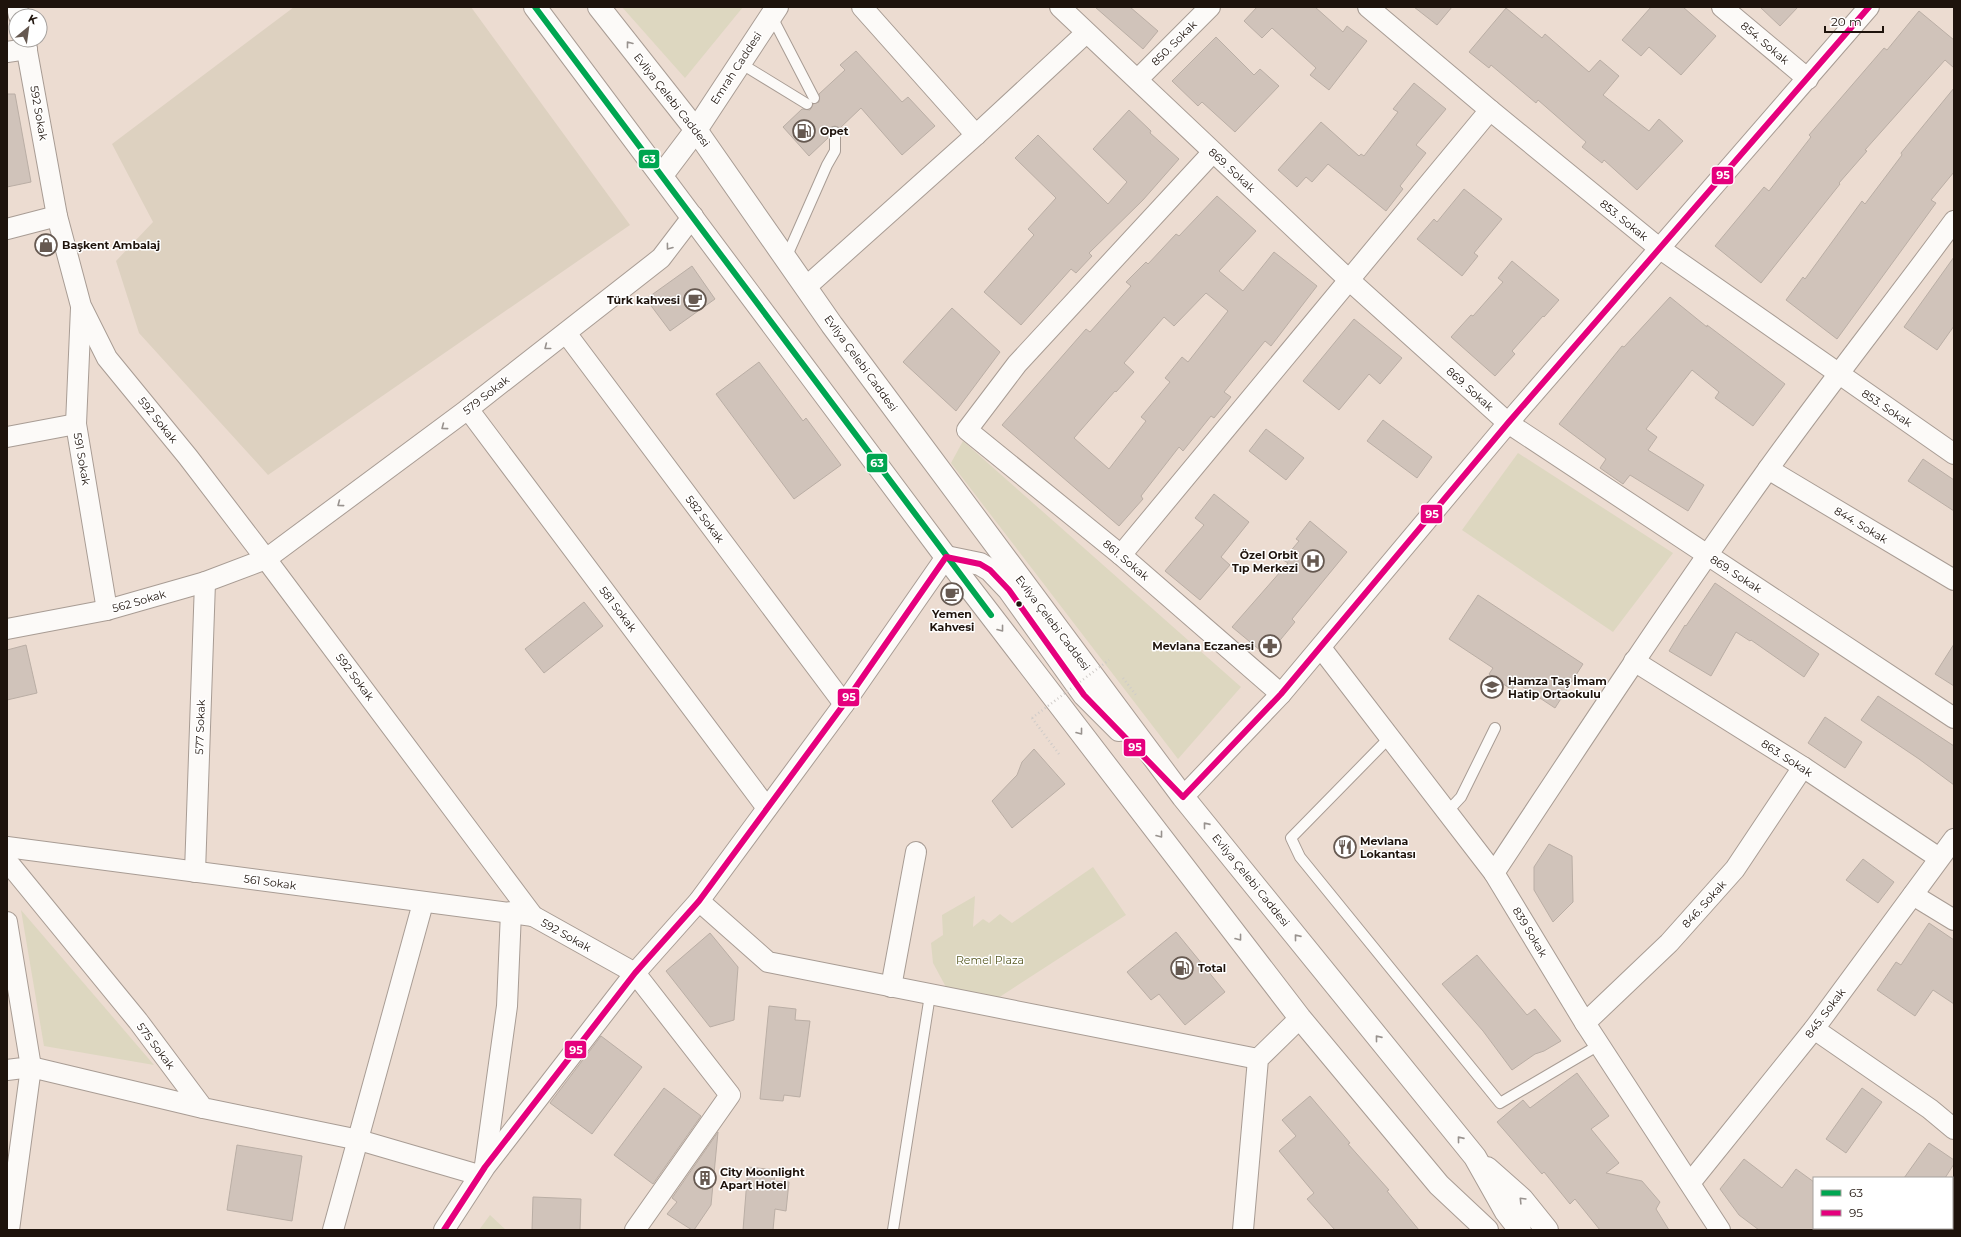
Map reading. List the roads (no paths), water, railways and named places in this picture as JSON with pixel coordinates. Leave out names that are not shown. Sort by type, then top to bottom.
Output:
[{"type":"main road","points":[[535,7],[693,216],[946,557],[1300,1018],[1439,1185],[1487,1230]]},
{"type":"main road","name":"Evliya Çelebi Caddesi","points":[[599,7],[696,130],[837,331],[1183,797],[1475,1157],[1506,1212],[1520,1230]]},
{"type":"main road","name":"Emrah Caddesi","points":[[662,175],[696,130],[774,11]]},
{"type":"main road","points":[[946,557],[980,564],[990,570],[1009,590],[1084,695],[1183,797]]},
{"type":"main road","points":[[1475,1157],[1522,1199],[1548,1230]]},
{"type":"main road","points":[[1439,1185],[1467,1230]]},
{"type":"street","points":[[862,7],[976,135]]},
{"type":"street","name":"869. Sokak","points":[[1060,7],[1349,280],[1508,423],[1954,718]]},
{"type":"street","name":"850. Sokak","points":[[1138,80],[1210,7]]},
{"type":"street","name":"853. Sokak","points":[[1368,7],[1490,110],[1659,248],[1954,454]]},
{"type":"street","name":"854. Sokak","points":[[1722,7],[1808,79]]},
{"type":"street","points":[[1183,797],[1281,694],[1322,648],[1508,423],[1869,7]]},
{"type":"street","points":[[806,287],[976,135],[1086,33]]},
{"type":"street","points":[[7,52],[18,48]]},
{"type":"street","name":"592 Sokak","points":[[27,48],[57,216],[81,306],[107,358],[188,457],[266,559],[533,916],[635,973],[730,1096],[635,1230]]},
{"type":"street","points":[[1120,555],[1490,110]]},
{"type":"street","name":"861. Sokak","points":[[1213,152],[1017,364],[967,430],[1120,555],[1281,694]]},
{"type":"street","points":[[7,229],[57,216]]},
{"type":"street","name":"579 Sokak","points":[[266,559],[468,409],[661,258],[693,216]]},
{"type":"street","points":[[1494,873],[1634,661],[1707,555],[1838,374],[1954,223]]},
{"type":"street","name":"591 Sokak","points":[[81,306],[76,424],[107,610]]},
{"type":"street","name":"582 Sokak","points":[[566,333],[844,704]]},
{"type":"street","name":"581 Sokak","points":[[468,409],[767,808]]},
{"type":"street","points":[[7,437],[76,424]]},
{"type":"street","name":"844. Sokak","points":[[1768,469],[1954,580]]},
{"type":"street","points":[[444,1230],[482,1171],[635,973],[699,901],[844,704],[946,557]]},
{"type":"street","name":"562 Sokak","points":[[7,629],[107,610],[205,582],[266,559]]},
{"type":"street","name":"577 Sokak","points":[[195,872],[205,582]]},
{"type":"street","name":"839 Sokak","points":[[1322,648],[1494,873],[1585,1023],[1720,1230]]},
{"type":"street","name":"863. Sokak","points":[[1634,661],[1803,767],[1939,858]]},
{"type":"street","name":"846. Sokak","points":[[1585,1023],[1669,944],[1735,869],[1803,767]]},
{"type":"street","name":"845. Sokak","points":[[1690,1183],[1814,1029],[1954,839]]},
{"type":"street","name":"561 Sokak","points":[[7,847],[423,903],[511,912],[533,916]]},
{"type":"street","points":[[891,988],[916,852]]},
{"type":"street","name":"575 Sokak","points":[[7,861],[138,1021],[203,1108]]},
{"type":"street","points":[[1913,895],[1954,920]]},
{"type":"street","points":[[699,901],[768,962],[891,988],[1258,1058]]},
{"type":"street","points":[[333,1230],[423,903]]},
{"type":"street","points":[[482,1171],[507,1006],[511,912]]},
{"type":"street","points":[[7,922],[31,1066],[9,1230]]},
{"type":"street","points":[[1243,1230],[1258,1058],[1300,1018]]},
{"type":"street","points":[[1814,1029],[1930,1109],[1954,1129]]},
{"type":"street","points":[[7,1070],[31,1066],[203,1108],[359,1140],[482,1171]]},
{"type":"lane","points":[[740,63],[811,101],[774,11]]},
{"type":"lane","points":[[786,258],[827,165],[835,151],[835,132]]},
{"type":"lane","points":[[1448,811],[1461,797],[1495,728]]},
{"type":"lane","points":[[1390,737],[1291,838],[1300,857],[1500,1103],[1599,1045]]},
{"type":"lane","points":[[893,1230],[930,995]]},
{"type":"place","name":"Opet","points":[[804,131]]},
{"type":"place","name":"Başkent Ambalaj","points":[[46,245]]},
{"type":"place","name":"Türk kahvesi","points":[[695,300]]},
{"type":"place","name":"Özel Orbit Tıp Merkezi","points":[[1313,561]]},
{"type":"place","name":"Yemen Kahvesi","points":[[952,594]]},
{"type":"place","name":"Mevlana Eczanesi","points":[[1270,646]]},
{"type":"place","name":"Hamza Taş İmam Hatip Ortaokulu","points":[[1492,687]]},
{"type":"place","name":"Mevlana Lokantası","points":[[1345,847]]},
{"type":"place","name":"Total","points":[[1182,968]]},
{"type":"place","name":"City Moonlight Apart Hotel","points":[[705,1178]]},
{"type":"park label","name":"Remel Plaza","points":[[990,960]]}]
